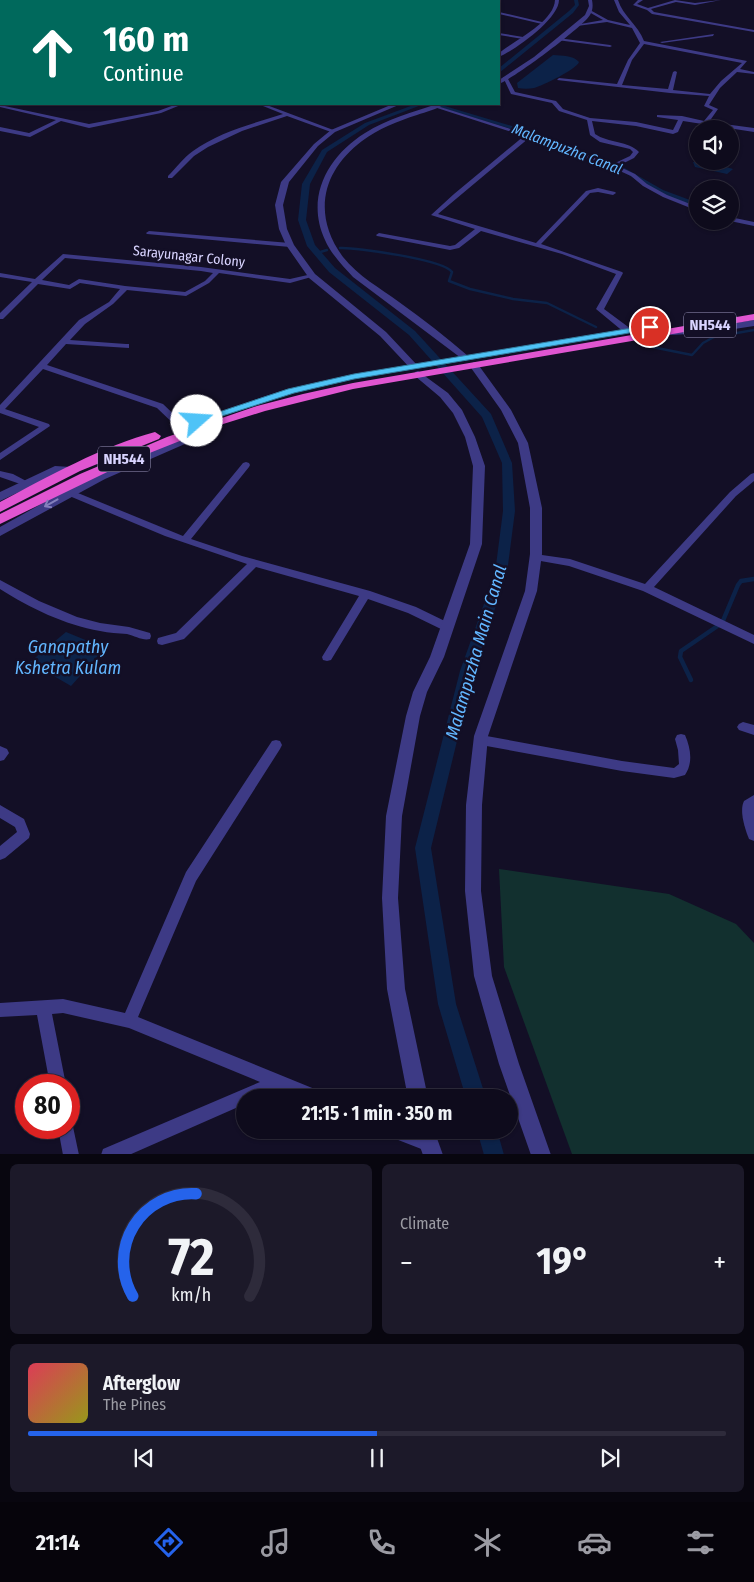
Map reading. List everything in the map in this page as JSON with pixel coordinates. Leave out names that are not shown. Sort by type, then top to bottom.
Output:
[{"type":"highway","name":"NH544","points":[[470,362],[628,331],[754,310]]},
{"type":"highway","name":"NH544","points":[[0,520],[64,485],[166,441],[204,427],[340,389],[416,371],[754,317]]},
{"type":"highway","name":"NH544","points":[[0,508],[33,489],[71,471],[129,445],[182,426],[291,391],[354,377],[416,371]]},
{"type":"street","points":[[500,54],[557,10],[557,0]]},
{"type":"street","points":[[500,81],[510,71],[536,58],[577,25],[590,11],[590,0]]},
{"type":"street","points":[[616,0],[617,7],[632,28],[640,34],[641,42],[630,60],[619,86]]},
{"type":"street","points":[[640,0],[634,4],[653,13],[754,31]]},
{"type":"street","points":[[648,9],[676,1],[695,4],[719,0]]},
{"type":"street","points":[[590,11],[607,21],[632,28]]},
{"type":"street","points":[[680,18],[693,12]]},
{"type":"street","points":[[500,13],[542,23]]},
{"type":"street","points":[[577,25],[607,21]]},
{"type":"street","points":[[500,34],[523,38]]},
{"type":"street","points":[[657,44],[713,35]]},
{"type":"street","points":[[558,39],[610,46]]},
{"type":"street","points":[[641,42],[745,62],[710,95],[706,106],[716,109],[708,120]]},
{"type":"street","points":[[736,70],[754,73]]},
{"type":"street","points":[[670,92],[675,72]]},
{"type":"street","points":[[505,78],[513,93],[554,102],[562,110],[589,119],[636,124],[673,132],[676,131],[682,118]]},
{"type":"street","points":[[559,79],[710,95]]},
{"type":"street","points":[[0,106],[89,126],[159,112],[176,105]]},
{"type":"street","points":[[263,105],[333,131]]},
{"type":"street","points":[[273,109],[282,105]]},
{"type":"street","points":[[396,105],[333,131],[316,145],[285,182],[279,205],[283,229],[290,245],[312,276],[383,334],[416,371],[444,395],[458,412],[470,437],[479,466],[476,544],[436,657],[420,692],[412,716],[394,816],[390,898],[396,989],[416,1089]]},
{"type":"street","points":[[541,1154],[509,1064],[483,976],[473,891],[474,805],[481,740],[531,591],[535,557],[536,508],[523,443],[506,410],[470,362],[357,275],[340,258],[326,236],[319,210],[322,186],[347,150],[376,129],[440,105],[613,166],[634,175],[645,185],[658,192],[689,205]]},
{"type":"street","points":[[170,177],[193,154],[209,145],[246,127],[288,114]]},
{"type":"street","points":[[660,116],[694,120]]},
{"type":"street","points":[[0,129],[30,135],[62,119]]},
{"type":"street","points":[[589,119],[593,135],[602,141],[632,148],[636,152],[613,166]]},
{"type":"street","points":[[739,128],[754,130]]},
{"type":"street","points":[[528,136],[456,194],[434,215],[537,245],[620,273],[600,309],[628,331]]},
{"type":"street","points":[[632,148],[637,141]]},
{"type":"street","points":[[537,245],[588,192],[598,190],[613,193]]},
{"type":"street","points":[[739,222],[754,224]]},
{"type":"street","points":[[379,235],[450,248],[457,247],[479,229]]},
{"type":"street","points":[[148,233],[290,245]]},
{"type":"street","name":"Sarayunagar Colony","points":[[38,282],[63,256],[290,281],[312,276]]},
{"type":"street","points":[[0,275],[70,287],[79,281],[186,294],[207,282],[218,272]]},
{"type":"street","points":[[0,317],[38,282]]},
{"type":"street","points":[[0,457],[46,426],[0,410],[82,322],[111,303],[125,288]]},
{"type":"street","points":[[666,332],[708,330],[754,323]]},
{"type":"street","points":[[65,342],[126,346]]},
{"type":"street","points":[[42,366],[160,406],[182,426]]},
{"type":"street","points":[[0,532],[123,466],[190,438],[204,427]]},
{"type":"street","points":[[185,540],[246,466]]},
{"type":"street","points":[[0,498],[26,483],[55,470],[71,471]]},
{"type":"street","points":[[0,474],[26,483]]},
{"type":"street","points":[[647,588],[733,494],[754,476]]},
{"type":"street","points":[[70,493],[185,540],[254,563],[366,594],[412,610],[447,627]]},
{"type":"street","points":[[535,557],[570,563],[647,588],[754,640]]},
{"type":"street","points":[[162,641],[180,636],[254,563]]},
{"type":"street","points":[[0,584],[31,603],[99,626],[134,631],[146,636]]},
{"type":"street","points":[[327,657],[366,594]]},
{"type":"street","points":[[481,740],[622,766],[674,773],[681,771],[685,765],[681,739]]},
{"type":"street","points":[[129,1021],[191,877],[276,745]]},
{"type":"street","points":[[0,750],[3,753],[0,756]]},
{"type":"street","points":[[754,802],[748,805],[754,835]]},
{"type":"street","points":[[0,811],[20,823],[24,834],[0,854]]},
{"type":"street","points":[[0,1010],[63,1006],[129,1021],[295,1089]]},
{"type":"street","points":[[43,1008],[56,1074]]},
{"type":"street","points":[[109,1154],[278,1082]]},
{"type":"street","points":[[68,1139],[70,1154]]},
{"type":"green space","points":[[499,869],[669,894],[736,924],[754,943],[754,1154],[572,1154],[504,967]]},
{"type":"water","points":[[553,55],[571,57],[579,62],[566,73],[538,87],[518,88],[517,83]]},
{"type":"water","points":[[709,170],[732,170],[727,174]]},
{"type":"water","name":"Ganapathy Kshetra Kulam","points":[[66,632],[105,648],[71,686],[30,662]]},
{"type":"waterway","name":"Malampuzha Main Canal","points":[[500,70],[571,12],[577,5],[576,0]]},
{"type":"waterway","name":"Malampuzha Main Canal","points":[[418,105],[367,124],[324,151],[306,184],[302,220],[311,246],[332,270],[412,333],[487,416],[507,463],[509,511],[501,573],[467,671],[423,848],[447,1004],[473,1089]]},
{"type":"waterway","name":"Malampuzha Canal","points":[[435,105],[510,127],[558,145]]},
{"type":"waterway","name":"Malampuzha Canal","points":[[621,168],[649,185],[689,203]]},
{"type":"waterway","points":[[340,248],[380,252],[446,267],[452,272],[449,281],[470,289],[513,299],[547,303],[596,327]]},
{"type":"waterway","points":[[317,253],[327,250]]},
{"type":"waterway","points":[[642,345],[692,355],[703,343],[714,337],[754,330]]},
{"type":"waterway","points":[[722,623],[738,585],[741,581],[754,579]]},
{"type":"waterway","points":[[691,680],[680,657],[681,651],[719,625]]},
{"type":"waterway","name":"Malampuzha Main Canal","points":[[490,1139],[494,1154]]},
{"type":"route","points":[[197,421],[291,391],[354,377],[650,327]]}]
